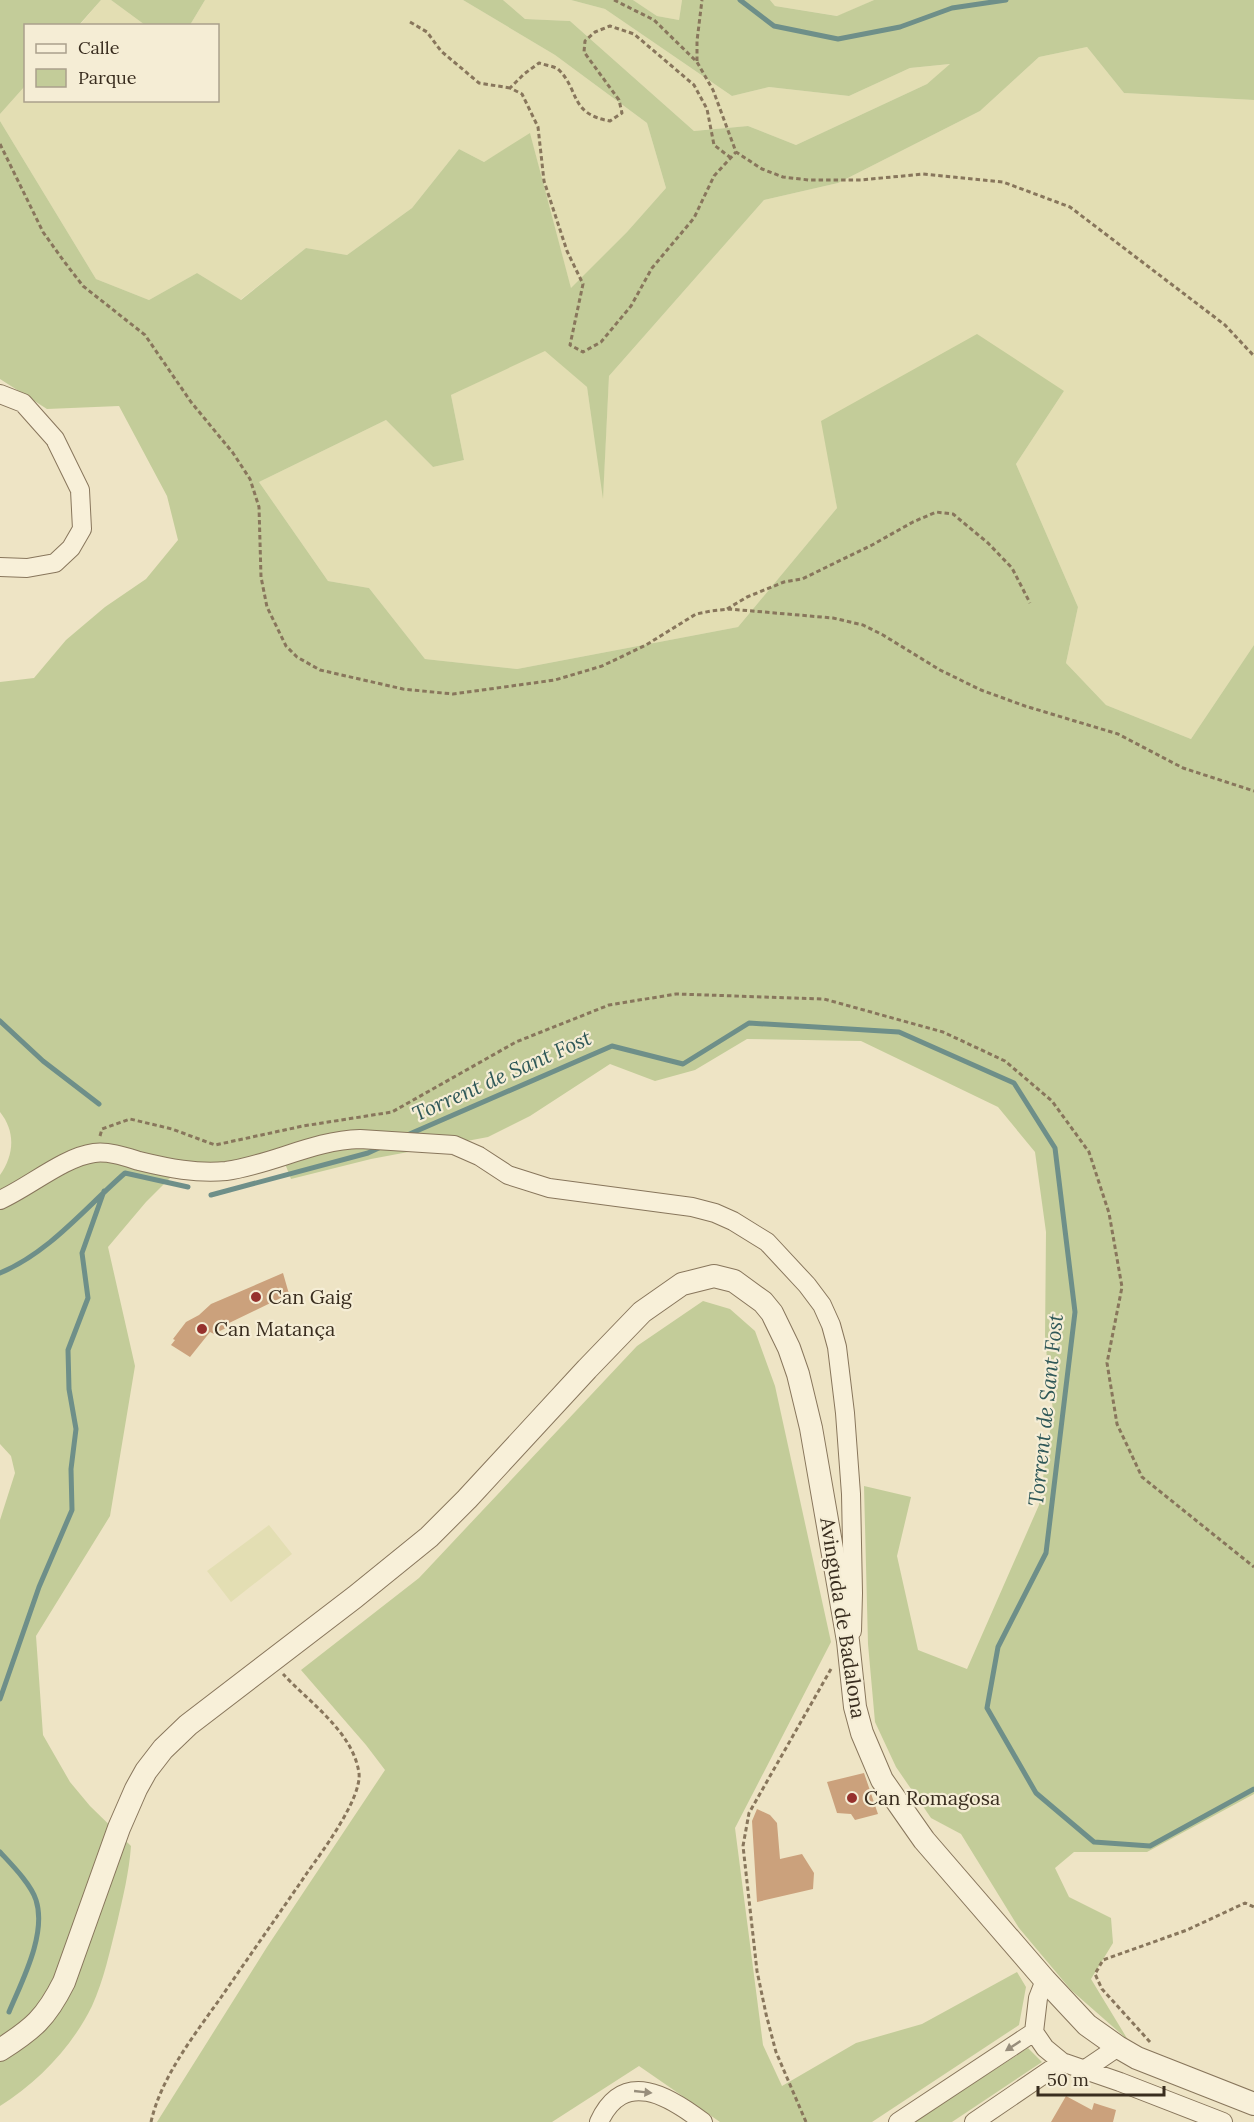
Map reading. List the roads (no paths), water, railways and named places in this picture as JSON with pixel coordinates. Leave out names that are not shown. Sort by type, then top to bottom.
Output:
[{"type":"street","points":[[0,394],[23,403],[55,439],[80,490],[82,529],[71,548],[56,563],[27,568],[0,567]]},
{"type":"street","points":[[0,1200],[62,1165],[96,1152],[165,1167],[204,1172],[244,1168],[346,1139],[454,1145],[472,1152],[508,1175],[549,1188],[692,1207],[715,1213],[752,1231],[783,1258],[817,1298],[831,1325],[837,1347],[851,1494],[853,1628],[848,1641]]},
{"type":"street","name":"Avinguda de Badalona","points":[[0,2050],[39,2022],[53,2004],[64,1982],[119,1828],[146,1771],[163,1749],[188,1725],[402,1561],[429,1537],[642,1312],[682,1284],[714,1276],[734,1281],[763,1302],[776,1321],[789,1348],[811,1428],[848,1641],[855,1707],[862,1733],[882,1780],[924,1840],[1087,2025],[1137,2058],[1254,2104]]},
{"type":"street","points":[[1045,1980],[1038,1998],[1034,2032],[1046,2048],[1062,2062],[1223,2122]]},
{"type":"street","points":[[898,2122],[1034,2032]]},
{"type":"street","points":[[1084,2070],[1118,2047]]},
{"type":"street","points":[[974,2122],[1062,2062]]},
{"type":"street","points":[[599,2122],[615,2100],[637,2090],[648,2091],[664,2098],[686,2109],[703,2122]]},
{"type":"waterway","points":[[740,0],[774,26],[838,39],[900,27],[952,8],[1006,0]]},
{"type":"waterway","points":[[0,1021],[43,1061],[99,1104]]},
{"type":"waterway","name":"Torrent de Sant Fost","points":[[405,1136],[612,1046],[683,1064],[749,1023],[899,1032],[1014,1083],[1055,1148],[1075,1312],[1046,1553],[998,1647],[987,1708],[1036,1793],[1094,1842],[1150,1846],[1254,1789]]},
{"type":"waterway","name":"Torrent de Sant Fost","points":[[211,1195],[368,1153],[383,1146]]},
{"type":"waterway","points":[[0,1273],[18,1264],[51,1241],[125,1173],[188,1187]]},
{"type":"waterway","points":[[0,1699],[39,1587],[72,1510],[71,1469],[76,1429],[69,1389],[68,1350],[88,1298],[82,1253],[104,1191]]},
{"type":"waterway","points":[[0,1852],[30,1887],[39,1913],[32,1957],[9,2012]]},
{"type":"place","name":"Can Gaig","points":[[256,1297]]},
{"type":"place","name":"Can Matança","points":[[202,1329]]},
{"type":"place","name":"Can Romagosa","points":[[852,1798]]}]
